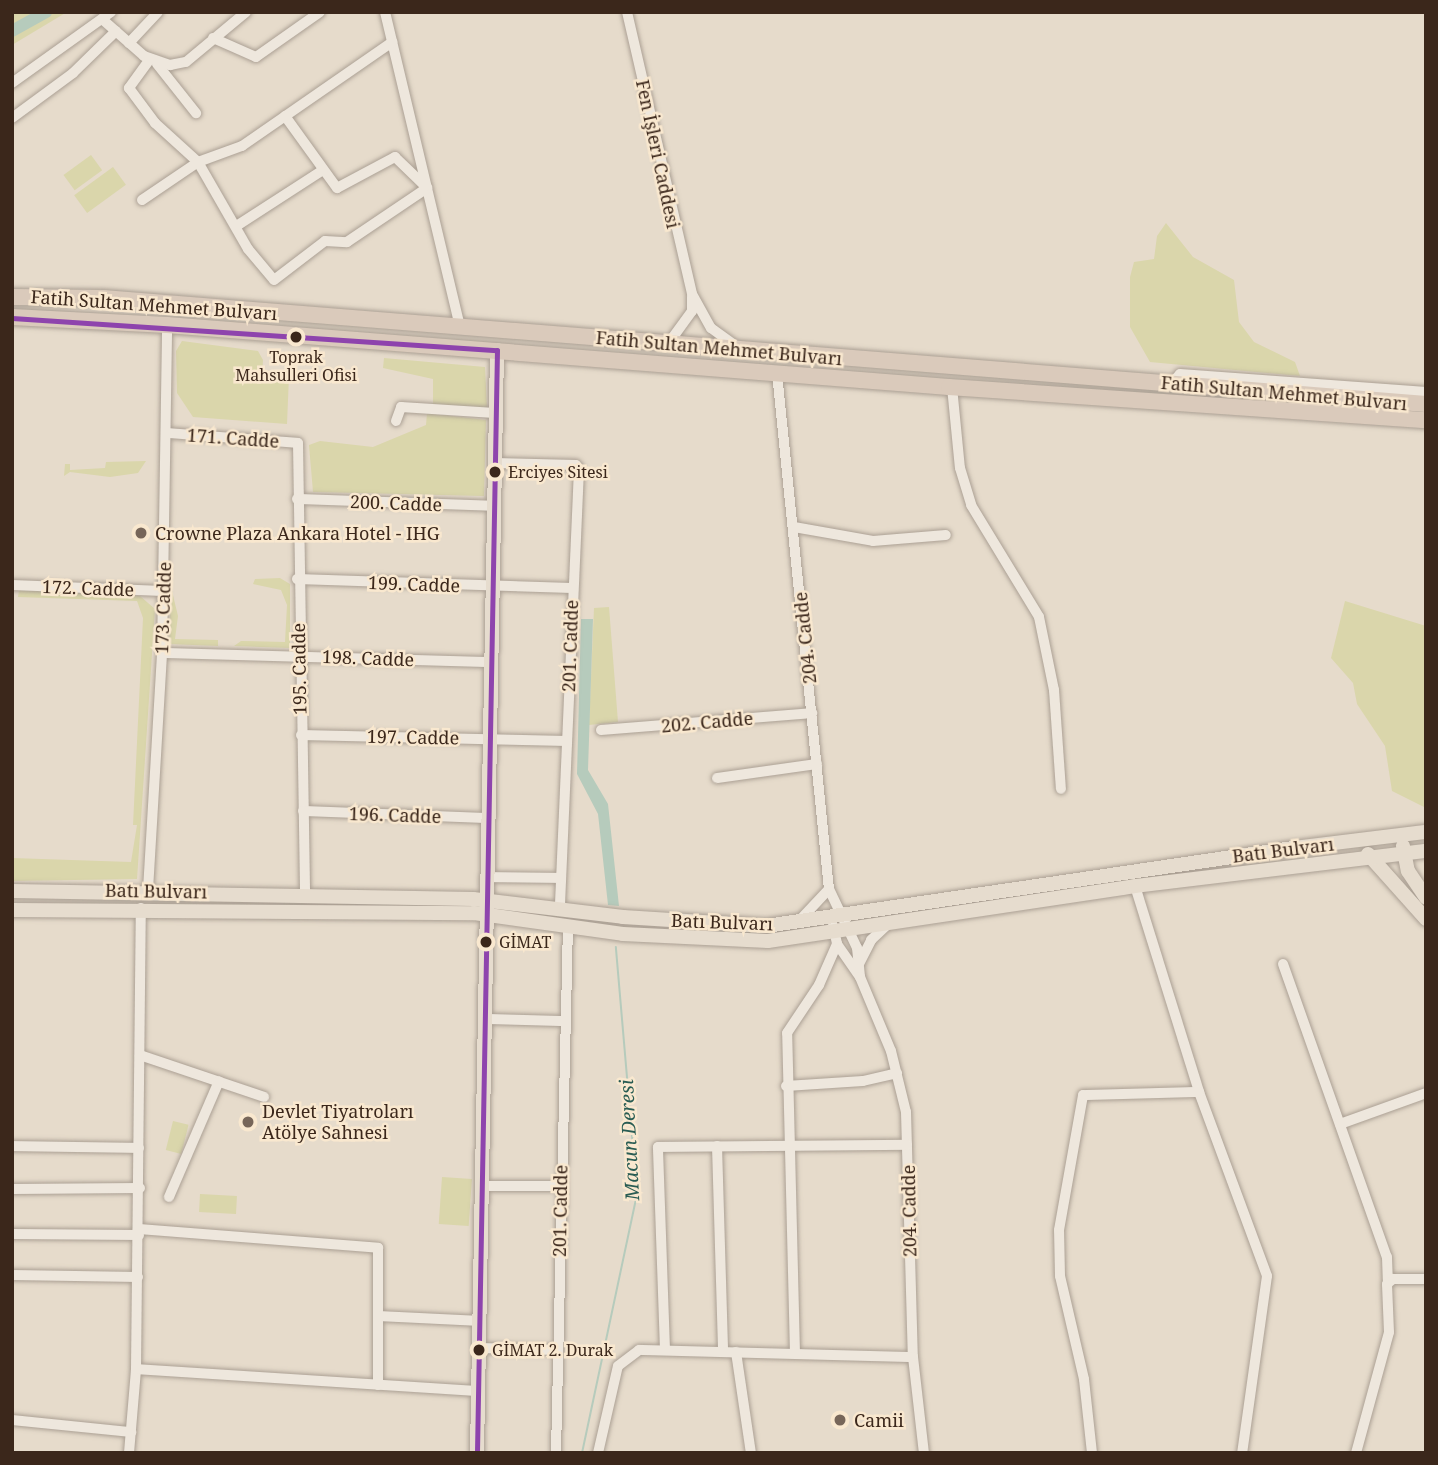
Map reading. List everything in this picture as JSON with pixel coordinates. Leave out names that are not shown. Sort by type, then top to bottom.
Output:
[{"type":"highway","name":"Fatih Sultan Mehmet Bulvarı","points":[[12,297],[103,298],[1426,404]]},
{"type":"highway","name":"Fatih Sultan Mehmet Bulvarı","points":[[14,317],[167,325],[952,387],[1426,420]]},
{"type":"main road","points":[[477,1453],[485,1186],[486,877],[497,350]]},
{"type":"main road","name":"Batı Bulvarı","points":[[12,891],[148,890],[305,894],[486,908],[568,926],[749,940],[839,923],[1426,832]]},
{"type":"main road","points":[[1402,835],[1403,854],[1408,871],[1426,898]]},
{"type":"main road","points":[[1362,840],[1370,858],[1426,919]]},
{"type":"main road","name":"Batı Bulvarı","points":[[12,910],[486,908],[560,910],[736,925],[889,923],[1135,886],[1426,851]]},
{"type":"street","points":[[129,43],[158,12]]},
{"type":"street","points":[[153,61],[186,62],[246,12]]},
{"type":"street","points":[[213,38],[256,57],[320,12]]},
{"type":"street","points":[[385,12],[460,327]]},
{"type":"street","name":"Fen İşleri Caddesi","points":[[627,12],[692,295],[711,328],[742,350]]},
{"type":"street","points":[[12,83],[106,16],[129,43],[153,61],[196,113]]},
{"type":"street","points":[[12,118],[73,73],[116,30]]},
{"type":"street","points":[[142,200],[198,162],[242,146],[392,42]]},
{"type":"street","points":[[153,61],[129,88],[155,122],[198,162],[238,225],[248,249],[274,280],[325,241],[347,242],[427,188]]},
{"type":"street","points":[[285,116],[332,184],[343,188],[396,157],[427,188]]},
{"type":"street","points":[[238,225],[323,170]]},
{"type":"street","points":[[668,344],[692,311],[692,295]]},
{"type":"street","name":"173. Cadde","points":[[148,890],[162,653],[169,433],[167,325]]},
{"type":"street","name":"204. Cadde","points":[[777,373],[829,889],[839,923],[897,1073],[907,1145],[913,1357],[924,1453]]},
{"type":"street","points":[[1171,384],[1180,374],[1426,392]]},
{"type":"street","points":[[952,387],[958,455],[971,505],[1039,617],[1054,690],[1061,789]]},
{"type":"street","points":[[396,421],[401,407],[495,413]]},
{"type":"street","name":"171. Cadde","points":[[169,433],[298,443]]},
{"type":"street","name":"195. Cadde","points":[[298,443],[297,579],[305,894]]},
{"type":"street","name":"201. Cadde","points":[[495,463],[578,466],[560,910]]},
{"type":"street","name":"200. Cadde","points":[[298,499],[494,506]]},
{"type":"street","points":[[794,527],[873,541],[946,535]]},
{"type":"street","name":"199. Cadde","points":[[297,579],[572,588]]},
{"type":"street","name":"172. Cadde","points":[[12,585],[163,591]]},
{"type":"street","name":"198. Cadde","points":[[162,653],[491,662]]},
{"type":"street","name":"202. Cadde","points":[[601,730],[812,713]]},
{"type":"street","name":"197. Cadde","points":[[301,735],[567,741]]},
{"type":"street","points":[[717,778],[817,764]]},
{"type":"street","name":"196. Cadde","points":[[303,811],[487,818]]},
{"type":"street","points":[[486,877],[561,878]]},
{"type":"street","points":[[1135,886],[1199,1093],[1267,1276],[1242,1453]]},
{"type":"street","points":[[797,923],[829,889]]},
{"type":"street","points":[[129,1453],[136,1369],[141,908]]},
{"type":"street","points":[[795,1354],[786,1086],[789,1026],[819,985],[839,923]]},
{"type":"street","name":"204. Cadde","points":[[839,923],[859,964],[860,977]]},
{"type":"street","points":[[859,964],[871,940],[889,923]]},
{"type":"street","name":"201. Cadde","points":[[556,1453],[568,926]]},
{"type":"street","points":[[1283,964],[1387,1256],[1389,1332],[1356,1453]]},
{"type":"street","points":[[485,1019],[564,1020]]},
{"type":"street","points":[[140,1055],[264,1097]]},
{"type":"street","points":[[786,1086],[863,1082],[897,1073]]},
{"type":"street","points":[[169,1197],[219,1081]]},
{"type":"street","points":[[1092,1453],[1084,1379],[1060,1276],[1059,1230],[1083,1095],[1199,1093]]},
{"type":"street","points":[[1340,1124],[1426,1093]]},
{"type":"street","points":[[665,1350],[658,1147],[907,1145]]},
{"type":"street","points":[[12,1146],[139,1148]]},
{"type":"street","points":[[717,1146],[723,1352]]},
{"type":"street","points":[[485,1186],[561,1186]]},
{"type":"street","points":[[12,1189],[139,1188]]},
{"type":"street","points":[[12,1234],[139,1232],[378,1248],[378,1384]]},
{"type":"street","points":[[12,1275],[138,1277]]},
{"type":"street","points":[[1388,1280],[1426,1279]]},
{"type":"street","points":[[378,1316],[481,1321]]},
{"type":"street","points":[[480,1348],[557,1350]]},
{"type":"street","points":[[598,1453],[618,1366],[639,1350],[913,1357]]},
{"type":"street","points":[[736,1352],[751,1453]]},
{"type":"street","points":[[136,1369],[479,1391]]},
{"type":"street","points":[[12,1420],[131,1432]]},
{"type":"shaded area","points":[[12,12],[67,12],[12,45]]},
{"type":"shaded area","points":[[91,155],[102,170],[75,190],[63,175]]},
{"type":"shaded area","points":[[113,167],[126,185],[87,213],[74,195]]},
{"type":"shaded area","points":[[1166,223],[1193,257],[1234,280],[1239,322],[1254,342],[1295,362],[1300,376],[1150,362],[1130,327],[1130,277],[1134,262],[1154,259],[1157,236]]},
{"type":"shaded area","points":[[182,341],[258,351],[263,360],[262,376],[289,376],[287,424],[193,417],[177,393],[176,351]]},
{"type":"shaded area","points":[[384,358],[485,367],[487,408],[433,404],[433,379],[383,368]]},
{"type":"shaded area","points":[[427,413],[486,420],[484,496],[313,492],[309,445],[320,441],[373,447],[426,425]]},
{"type":"shaded area","points":[[146,461],[138,473],[110,477],[70,472],[64,476],[65,464],[70,464],[70,470],[105,468],[106,462]]},
{"type":"shaded area","points":[[280,578],[290,584],[290,648],[234,646],[241,641],[285,642],[287,605],[281,590],[253,584],[255,579]]},
{"type":"shaded area","points":[[171,587],[178,616],[175,639],[218,640],[218,646],[169,644]]},
{"type":"shaded area","points":[[19,590],[140,596],[155,609],[137,879],[12,881],[12,858],[131,862],[137,825],[133,825],[143,618],[137,601],[18,597]]},
{"type":"shaded area","points":[[1345,601],[1426,626],[1426,808],[1392,791],[1385,746],[1357,704],[1353,683],[1331,658]]},
{"type":"shaded area","points":[[609,607],[618,722],[589,725],[594,608]]},
{"type":"shaded area","points":[[581,619],[593,619],[588,770],[608,804],[619,906],[608,905],[598,814],[577,774]]},
{"type":"shaded area","points":[[173,1121],[189,1125],[181,1154],[166,1150]]},
{"type":"shaded area","points":[[442,1177],[472,1179],[469,1226],[439,1224]]},
{"type":"shaded area","points":[[200,1194],[237,1196],[236,1214],[199,1212]]},
{"type":"waterway","points":[[12,31],[46,12]]},
{"type":"waterway","name":"Macun Deresi","points":[[582,1453],[637,1194],[616,947]]},
{"type":"transit line","points":[[12,318],[497,350],[477,1453]]},
{"type":"place","name":"Toprak Mahsulleri Ofisi","points":[[296,337]]},
{"type":"place","name":"Erciyes Sitesi","points":[[495,472]]},
{"type":"place","name":"Crowne Plaza Ankara Hotel - IHG","points":[[141,533]]},
{"type":"place","name":"GİMAT","points":[[486,942]]},
{"type":"place","name":"Devlet Tiyatroları Atölye Sahnesi","points":[[248,1122]]},
{"type":"place","name":"GİMAT 2. Durak","points":[[479,1350]]},
{"type":"place","name":"Camii","points":[[840,1420]]}]
